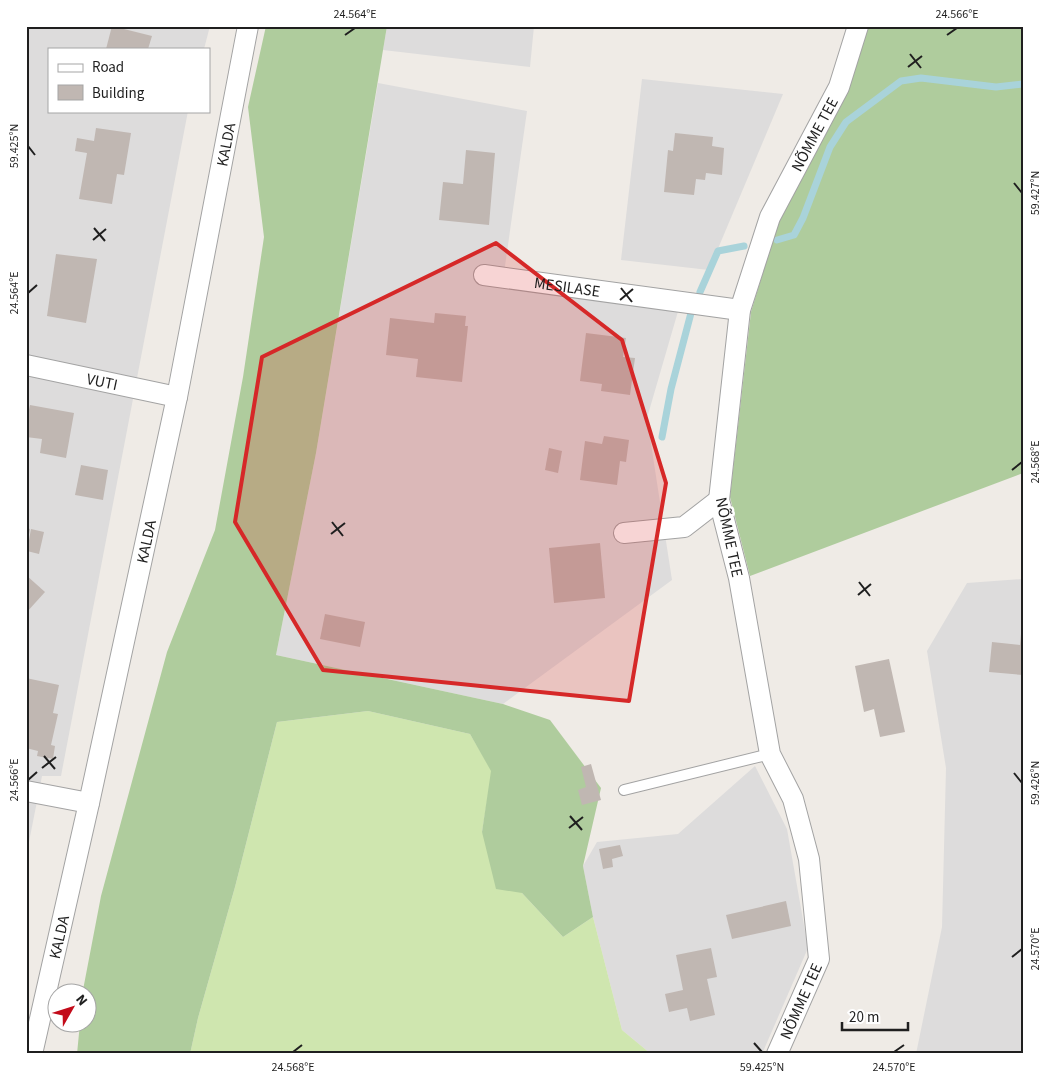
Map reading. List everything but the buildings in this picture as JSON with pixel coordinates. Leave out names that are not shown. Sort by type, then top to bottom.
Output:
[{"type":"street","name":"KALDA","points":[[32,1054],[178,397],[248,26]]},
{"type":"street","name":"NÕMME TEE","points":[[777,1054],[819,959],[809,859],[794,799],[770,754],[739,578],[719,500],[740,310],[770,217],[839,87],[858,26]]},
{"type":"street","name":"MESILASE","points":[[484,275],[740,310]]},
{"type":"street","name":"VUTI","points":[[26,365],[178,397]]},
{"type":"street","points":[[624,533],[684,527],[719,500]]},
{"type":"street","points":[[26,791],[89,803]]},
{"type":"lane","points":[[624,790],[770,754]]},
{"type":"highlighted area","points":[[496,243],[622,340],[666,483],[629,701],[323,670],[235,522],[262,357]]},
{"type":"shaded area","points":[[26,26],[210,26],[204,48],[48,48],[48,112],[188,112],[61,776],[42,776],[26,857]]},
{"type":"shaded area","points":[[387,26],[534,26],[530,67],[383,50]]},
{"type":"shaded area","points":[[642,79],[783,94],[709,270],[621,260]]},
{"type":"shaded area","points":[[378,83],[527,111],[504,273],[679,308],[647,418],[672,580],[503,704],[276,655],[316,453]]},
{"type":"shaded area","points":[[1023,579],[1023,1054],[916,1054],[942,927],[946,768],[927,651],[967,583]]},
{"type":"shaded area","points":[[755,766],[787,829],[808,948],[762,1054],[651,1054],[622,1030],[593,917],[583,866],[597,842],[678,834]]},
{"type":"green space","points":[[266,26],[387,26],[316,453],[276,655],[503,704],[550,720],[601,788],[583,866],[593,917],[563,937],[522,893],[496,889],[482,832],[491,771],[470,734],[368,711],[277,722],[190,1054],[77,1054],[79,1032],[98,1032],[98,982],[85,982],[101,896],[167,652],[215,530],[243,377],[264,237],[248,107]]},
{"type":"green space","points":[[868,26],[1023,26],[1023,473],[750,576],[730,497],[751,312],[778,223],[845,97]]},
{"type":"green space","points":[[368,711],[470,734],[492,771],[482,832],[522,893],[563,937],[593,917],[622,1030],[651,1054],[190,1054],[277,722]]},
{"type":"waterway","points":[[777,240],[794,235],[803,218],[830,147],[846,122],[901,81],[921,78],[996,87],[1023,84]]},
{"type":"waterway","points":[[700,292],[718,251],[744,246]]},
{"type":"waterway","points":[[662,437],[671,389],[691,313]]}]
